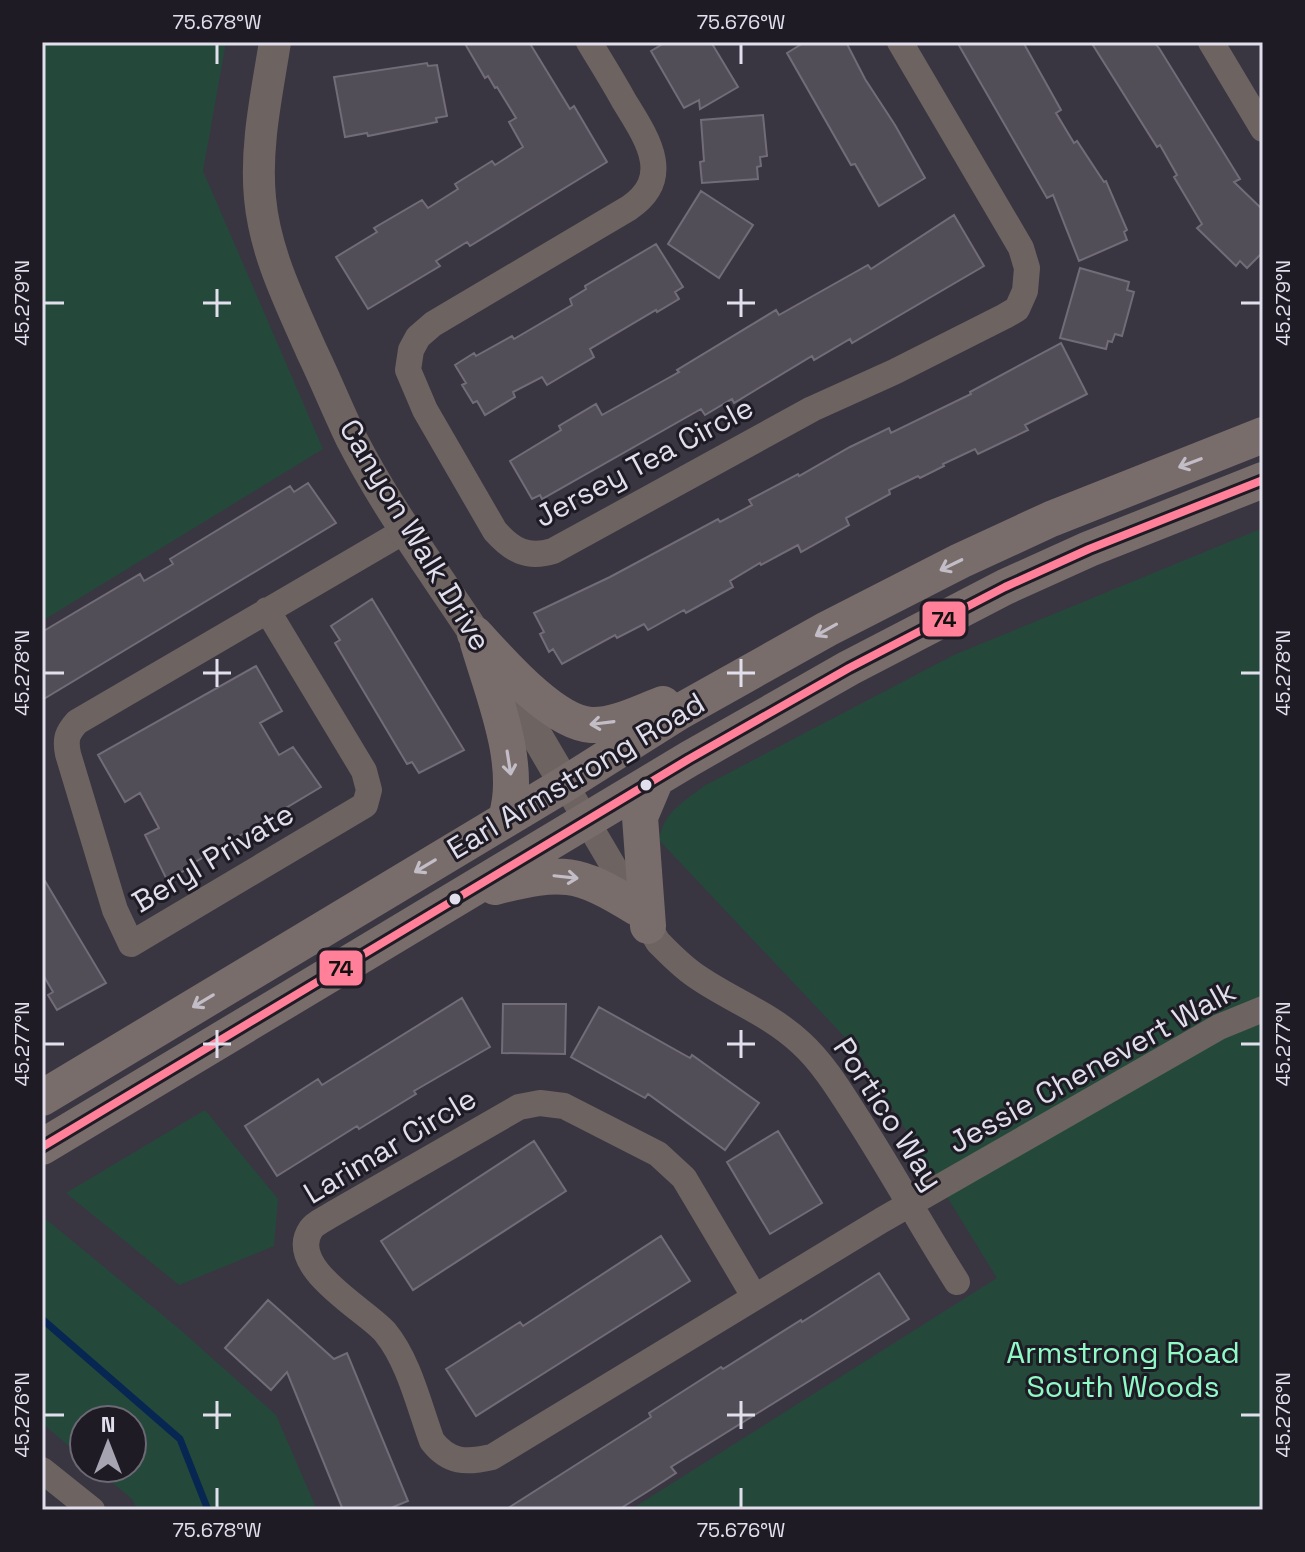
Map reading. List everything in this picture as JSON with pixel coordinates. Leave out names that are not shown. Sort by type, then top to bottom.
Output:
[{"type":"main road","name":"Earl Armstrong Road","points":[[42,1098],[565,784],[679,712],[827,629],[960,561],[1051,519],[1263,435]]},
{"type":"main road","name":"Earl Armstrong Road","points":[[42,1147],[585,821],[849,668],[991,594],[1089,549],[1263,480]]},
{"type":"main road","points":[[475,634],[512,675],[564,717],[579,723],[595,725],[621,720],[755,671]]},
{"type":"main road","points":[[475,634],[509,757],[512,783],[506,818]]},
{"type":"main road","points":[[642,917],[640,817],[656,779]]},
{"type":"main road","points":[[462,896],[535,877],[561,876],[595,883],[642,917]]},
{"type":"street","name":"Canyon Walk Drive","points":[[275,42],[258,169],[268,244],[282,284],[353,441],[565,784]]},
{"type":"street","name":"Jersey Tea Circle","points":[[589,42],[648,140],[654,165],[649,189],[629,208],[433,324],[418,337],[411,350],[408,370],[425,410],[495,531],[509,547],[529,555],[553,551],[812,409],[1005,316],[1022,301],[1027,268],[1021,248],[900,42]]},
{"type":"street","points":[[1211,42],[1263,129]]},
{"type":"street","name":"Beryl Private","points":[[267,610],[364,771],[369,790],[365,805],[131,944],[115,910],[68,754],[66,737],[77,722],[267,610],[406,530]]},
{"type":"street","name":"Portico Way","points":[[565,784],[658,942],[689,972],[762,1012],[805,1046],[840,1091],[957,1282]]},
{"type":"street","name":"Jessie Chenevert Walk","points":[[910,1204],[1219,1027],[1263,1009]]},
{"type":"street","name":"Larimar Circle","points":[[754,1296],[684,1178],[658,1154],[564,1106],[552,1104],[519,1107],[313,1226],[307,1241],[310,1258],[321,1278],[384,1331],[399,1353],[432,1441],[447,1457],[479,1460],[492,1457],[910,1204]]},
{"type":"street","points":[[42,1470],[92,1510]]},
{"type":"green space","points":[[42,42],[226,42],[203,171],[323,449],[42,621]]},
{"type":"green space","name":"Armstrong Road South Woods","points":[[1263,528],[1263,1510],[630,1510],[997,1278],[856,1049],[659,840],[665,822],[676,808],[704,786],[954,655]]},
{"type":"green space","points":[[205,1110],[278,1199],[274,1246],[179,1285],[66,1193]]},
{"type":"green space","points":[[42,1216],[177,1327],[276,1415],[317,1510],[138,1510],[132,1499],[114,1484],[148,1484],[148,1404],[68,1404],[68,1445],[42,1423]]},
{"type":"building","points":[[464,42],[529,42],[570,109],[574,106],[607,162],[470,246],[467,242],[436,261],[440,266],[368,309],[336,257],[377,232],[374,228],[422,200],[428,208],[458,189],[455,184],[492,161],[495,165],[523,147],[509,122],[516,118],[497,87],[488,76],[485,78]]},
{"type":"building","points":[[666,42],[711,42],[738,87],[700,109],[699,100],[684,108],[651,51]]},
{"type":"building","points":[[805,42],[846,42],[925,178],[879,206],[855,164],[851,165],[787,53]]},
{"type":"building","points":[[957,42],[1023,42],[1061,110],[1056,113],[1074,143],[1077,141],[1106,181],[1127,230],[1124,232],[1127,240],[1079,261],[1053,195],[1047,198]]},
{"type":"building","points":[[1091,42],[1154,42],[1159,48],[1240,179],[1234,182],[1263,210],[1263,252],[1247,268],[1240,261],[1236,266],[1197,228],[1202,224],[1174,177],[1177,175],[1160,145],[1157,147]]},
{"type":"building","points":[[427,63],[428,66],[437,65],[447,116],[436,118],[437,122],[368,136],[367,133],[345,137],[334,77]]},
{"type":"building","points":[[763,115],[767,156],[760,157],[758,179],[702,183],[701,120]]},
{"type":"building","points":[[701,191],[753,225],[719,278],[668,244]]},
{"type":"building","points":[[954,215],[984,266],[852,343],[850,339],[814,360],[812,356],[734,403],[732,399],[705,415],[701,409],[542,499],[540,495],[532,499],[510,461],[561,430],[559,426],[596,404],[602,415],[679,372],[677,370],[776,310],[779,315],[868,265],[871,269]]},
{"type":"building","points":[[656,244],[683,287],[675,292],[679,299],[590,349],[594,357],[547,385],[542,377],[513,392],[515,397],[485,415],[477,401],[473,403],[455,365],[512,336],[514,339],[572,305],[570,299],[586,289],[585,286]]},
{"type":"building","points":[[1080,268],[1129,282],[1127,290],[1134,292],[1122,336],[1115,334],[1112,342],[1108,341],[1106,349],[1060,338]]},
{"type":"building","points":[[1061,343],[1087,394],[1025,425],[1028,430],[978,454],[975,449],[920,478],[918,476],[889,490],[890,494],[846,518],[849,525],[801,552],[798,545],[760,563],[730,581],[733,587],[686,613],[684,610],[648,630],[644,624],[617,638],[615,635],[562,664],[553,649],[549,652],[540,634],[544,632],[534,613],[610,577],[718,519],[720,522],[752,505],[749,500],[850,447],[889,428],[891,433],[971,394]]},
{"type":"building","points":[[308,483],[336,523],[42,700],[42,632],[140,574],[144,581],[173,564],[170,559],[290,486],[294,492]]},
{"type":"building","points":[[372,599],[464,750],[419,773],[412,762],[407,764],[335,643],[340,640],[331,626]]},
{"type":"building","points":[[256,666],[282,711],[260,723],[279,755],[293,747],[321,787],[167,880],[145,835],[159,828],[140,793],[125,802],[98,755]]},
{"type":"building","points":[[42,876],[106,983],[57,1010],[48,995],[53,992],[42,973]]},
{"type":"building","points":[[462,998],[490,1047],[277,1176],[245,1126],[318,1079],[322,1085]]},
{"type":"building","points":[[503,1004],[566,1004],[565,1054],[502,1053]]},
{"type":"building","points":[[599,1007],[690,1058],[692,1055],[759,1103],[725,1150],[648,1094],[645,1098],[571,1057]]},
{"type":"building","points":[[778,1131],[822,1203],[770,1234],[727,1162]]},
{"type":"building","points":[[534,1141],[566,1191],[413,1290],[381,1241]]},
{"type":"building","points":[[661,1236],[690,1281],[476,1416],[446,1369],[520,1322],[523,1326]]},
{"type":"building","points":[[879,1273],[909,1319],[671,1467],[676,1473],[650,1490],[618,1510],[505,1510],[651,1417],[649,1413],[721,1367],[723,1369],[802,1322]]},
{"type":"building","points":[[268,1300],[334,1359],[347,1353],[408,1501],[386,1510],[343,1510],[287,1372],[271,1390],[225,1348]]},
{"type":"waterway","points":[[42,1319],[180,1439],[208,1510]]},
{"type":"transit line","name":"74","points":[[42,1147],[689,759],[849,668],[1005,587],[1089,549],[1263,480]]}]
